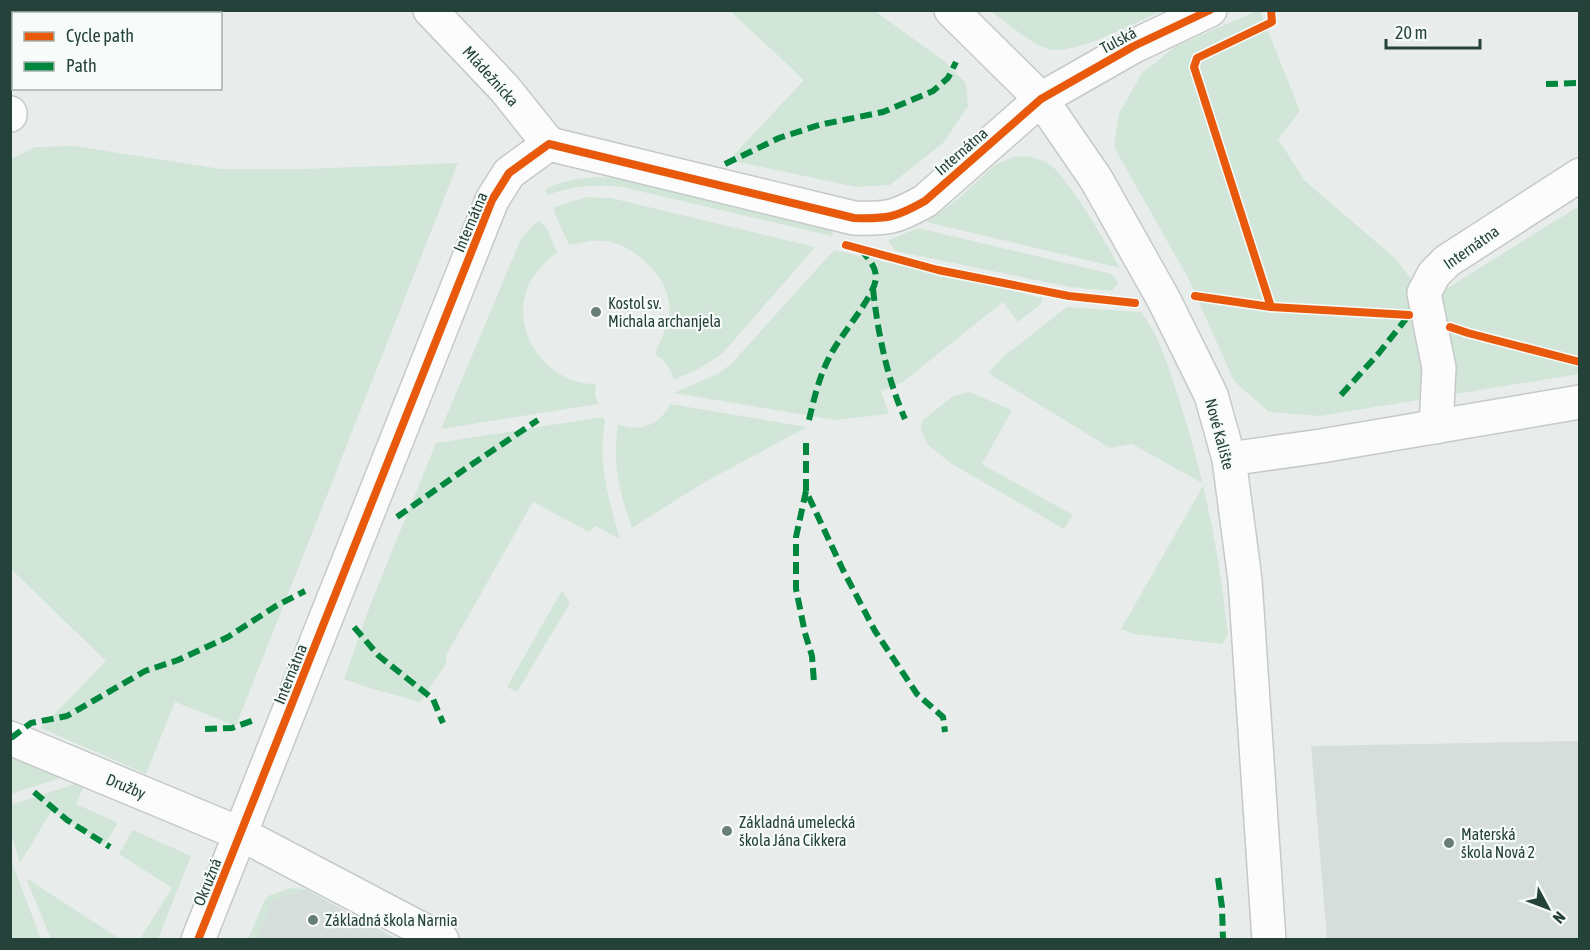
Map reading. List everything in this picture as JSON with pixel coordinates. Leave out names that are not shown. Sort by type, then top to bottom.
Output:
[{"type":"street","name":"Mládežnícka","points":[[430,10],[505,88],[549,144]]},
{"type":"street","name":"Nové Kalište","points":[[951,10],[1041,99],[1096,179],[1164,300],[1211,395],[1229,459],[1245,580],[1269,939]]},
{"type":"street","name":"Tulská","points":[[1041,99],[1134,46],[1210,10]]},
{"type":"street","name":"Internátna","points":[[241,834],[492,200],[509,173],[549,144],[854,218],[883,219],[904,213],[925,201],[1041,99]]},
{"type":"street","name":"Internátna","points":[[1436,427],[1438,368],[1424,293],[1434,274],[1447,261],[1580,176]]},
{"type":"street","points":[[1229,459],[1580,402]]},
{"type":"street","name":"Družby","points":[[10,738],[241,834],[442,939]]},
{"type":"street","name":"Okružná","points":[[198,939],[241,834]]},
{"type":"shaded area","name":"Materská škola Nová 2","points":[[1579,741],[1579,939],[1327,939],[1311,746]]},
{"type":"shaded area","name":"Základná škola Narnia","points":[[305,889],[397,939],[256,940],[271,901]]},
{"type":"green space","points":[[730,11],[875,11],[944,61],[966,83],[968,106],[944,142],[890,185],[856,187],[729,160],[804,80]]},
{"type":"green space","points":[[990,11],[1162,11],[1089,43],[1059,50],[1048,49],[1034,43]]},
{"type":"green space","points":[[1260,11],[1300,111],[1278,139],[1305,181],[1396,259],[1424,296],[1430,299],[1579,206],[1579,374],[1320,416],[1269,412],[1234,381],[1188,278],[1114,147],[1119,113],[1142,73],[1176,46]]},
{"type":"green space","points":[[74,146],[221,169],[303,169],[458,163],[236,726],[175,702],[146,774],[41,728],[106,661],[11,569],[11,161],[35,147]]},
{"type":"green space","points":[[1026,156],[1049,164],[1064,179],[1120,268],[926,222],[958,199],[995,165],[1013,157]]},
{"type":"green space","points":[[600,177],[624,179],[833,229],[832,236],[622,187],[584,186],[547,195],[545,190],[571,180]]},
{"type":"green space","points":[[587,197],[611,198],[815,247],[723,353],[702,367],[674,380],[667,365],[655,354],[669,315],[669,302],[659,278],[640,257],[617,244],[596,240],[569,245],[554,212],[554,207]]},
{"type":"green space","points":[[539,221],[546,227],[557,252],[538,271],[527,289],[523,312],[525,328],[540,357],[551,368],[580,383],[596,384],[595,394],[598,404],[441,429],[521,239]]},
{"type":"green space","points":[[918,228],[1112,274],[1118,283],[1112,291],[1070,287],[895,251],[888,240]]},
{"type":"green space","points":[[834,250],[1043,298],[1040,305],[1018,322],[1003,302],[903,382],[881,391],[889,414],[835,420],[674,393],[719,373],[731,364]]},
{"type":"green space","points":[[1067,307],[1141,312],[1153,331],[1167,363],[1203,483],[1132,444],[1110,448],[988,373],[1004,356]]},
{"type":"green space","points":[[969,392],[1012,410],[982,464],[1073,515],[1064,529],[949,462],[928,445],[921,430],[922,421],[953,396]]},
{"type":"green space","points":[[670,404],[807,427],[703,483],[632,528],[623,502],[616,464],[618,424],[634,428],[648,425],[661,417]]},
{"type":"green space","points":[[603,417],[605,421],[603,451],[605,480],[620,539],[596,526],[589,532],[533,502],[446,655],[446,664],[420,702],[344,679],[371,603],[436,443]]},
{"type":"green space","points":[[1203,486],[1215,544],[1228,635],[1222,644],[1134,634],[1121,629]]},
{"type":"green space","points":[[562,590],[570,603],[517,692],[507,687]]},
{"type":"green space","points":[[10,758],[24,761],[63,777],[11,794]]},
{"type":"green space","points":[[81,782],[85,783],[76,804],[118,823],[104,845],[52,810],[20,863],[11,833],[10,805]]},
{"type":"green space","points":[[133,830],[191,856],[158,939],[140,939],[172,888],[119,854]]},
{"type":"green space","points":[[11,860],[41,939],[11,939]]},
{"type":"green space","points":[[26,878],[120,939],[51,939]]},
{"type":"green space","points":[[291,888],[305,889],[272,901],[256,939],[248,939],[268,896]]},
{"type":"marked path","points":[[725,164],[779,138],[819,125],[883,112],[933,91],[948,78],[956,62]]},
{"type":"marked path","points":[[1546,84],[1580,83]]},
{"type":"marked path","points":[[809,420],[825,365],[874,286],[875,270],[861,250]]},
{"type":"marked path","points":[[873,289],[884,355],[905,419]]},
{"type":"marked path","points":[[1341,395],[1409,315]]},
{"type":"marked path","points":[[397,517],[538,420]]},
{"type":"marked path","points":[[806,443],[806,491],[843,570],[875,631],[917,694],[943,717],[945,732]]},
{"type":"marked path","points":[[806,491],[796,537],[796,589],[812,656],[814,682]]},
{"type":"marked path","points":[[11,738],[31,723],[67,716],[145,671],[178,660],[228,637],[276,606],[305,591]]},
{"type":"marked path","points":[[354,627],[379,656],[433,699],[443,723]]},
{"type":"marked path","points":[[205,729],[232,728],[254,720]]},
{"type":"marked path","points":[[34,792],[67,820],[110,847]]},
{"type":"marked path","points":[[1218,878],[1223,940]]},
{"type":"cycle path","points":[[198,940],[492,200],[509,173],[549,144],[854,218],[891,216],[925,201],[1041,99],[1134,46],[1210,10]]},
{"type":"cycle path","points":[[1271,10],[1272,22],[1197,58],[1194,67],[1271,307]]},
{"type":"cycle path","points":[[846,245],[938,270],[1069,296],[1135,303]]},
{"type":"cycle path","points":[[1195,296],[1271,307],[1409,315]]},
{"type":"cycle path","points":[[1450,327],[1580,362]]},
{"type":"place","name":"Kostol sv. Michala archanjela","points":[[596,312]]},
{"type":"place","name":"Základná umelecká škola Jána Cikkera","points":[[727,831]]},
{"type":"place","name":"Materská škola Nová 2","points":[[1449,843]]},
{"type":"place","name":"Základná škola Narnia","points":[[313,920]]}]
